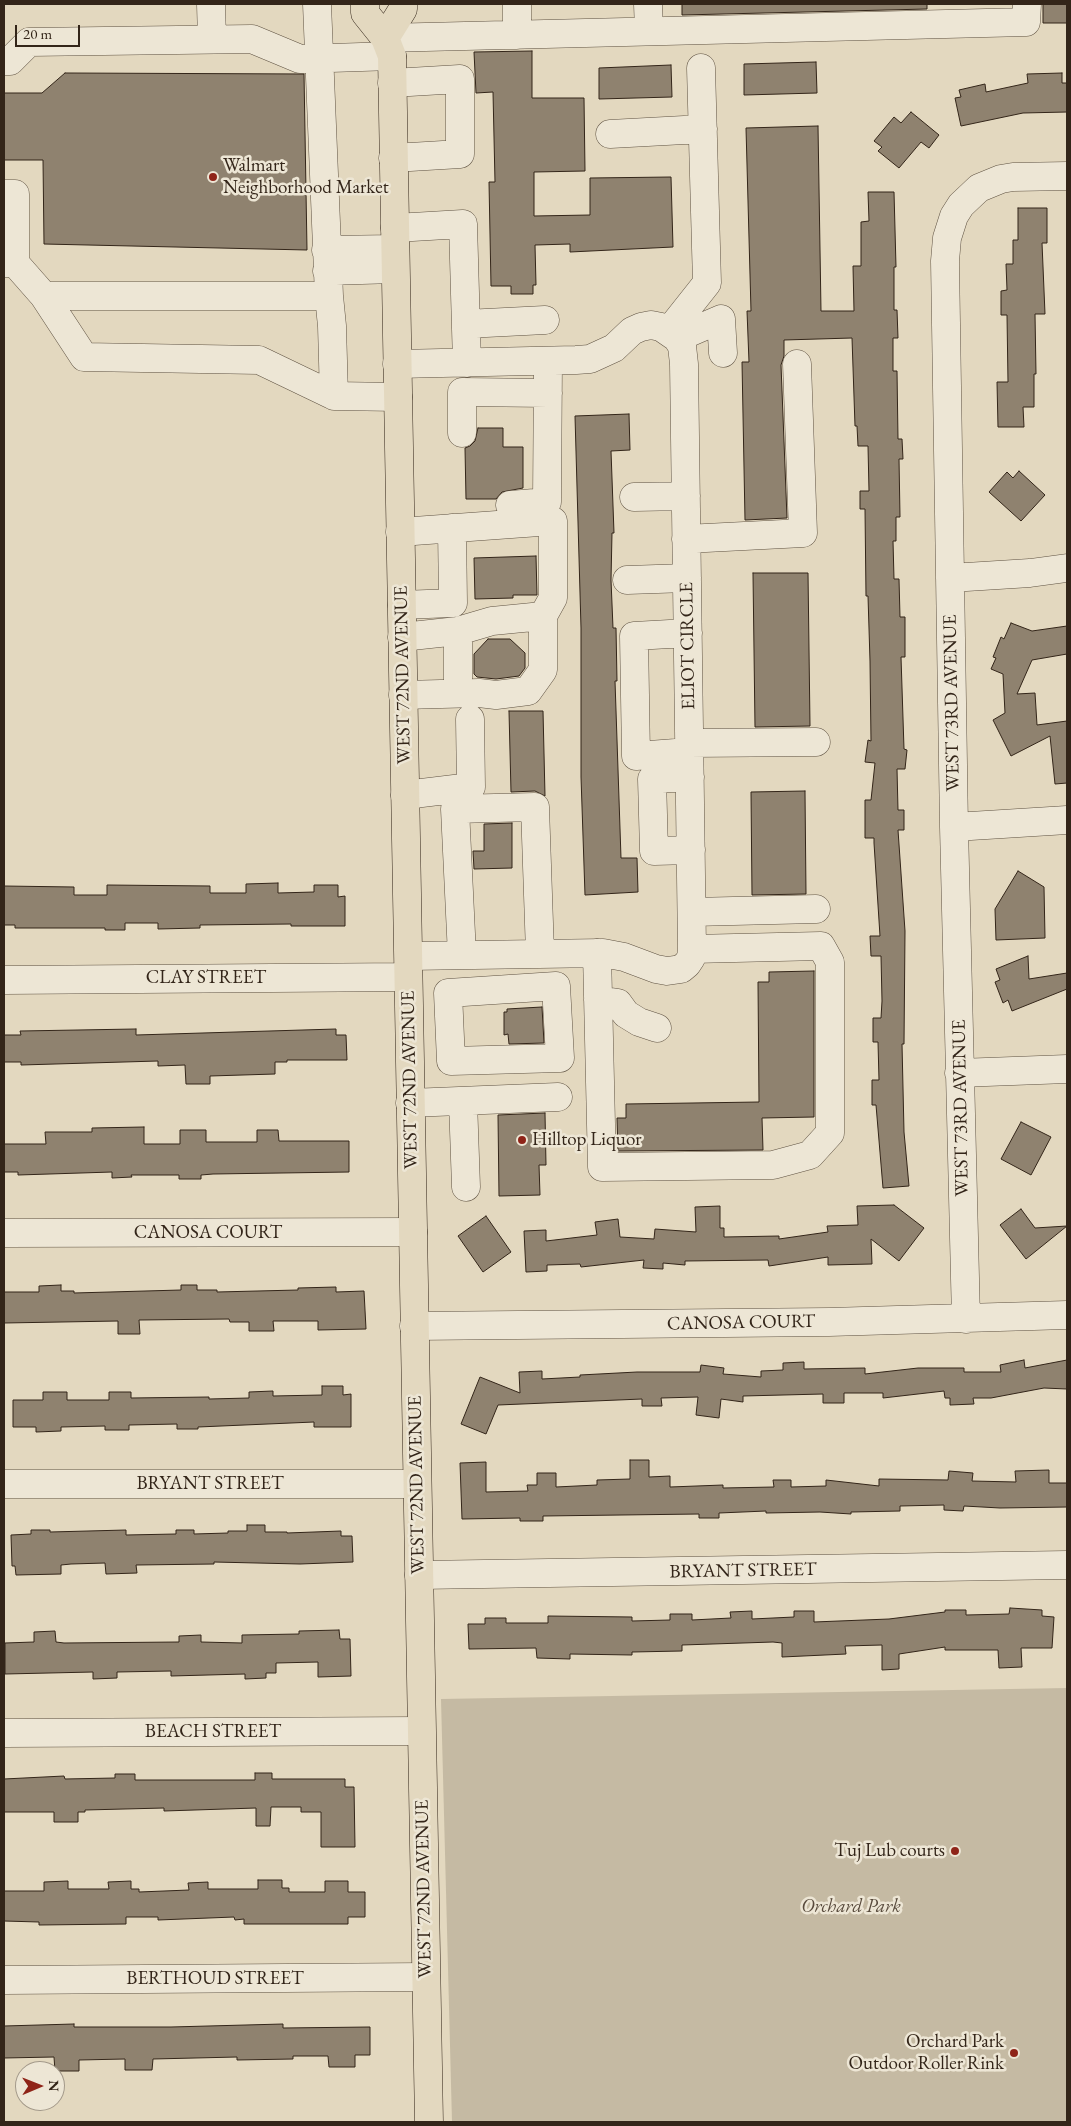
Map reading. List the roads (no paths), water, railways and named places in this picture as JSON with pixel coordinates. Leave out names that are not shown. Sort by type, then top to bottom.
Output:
[{"type":"main road","points":[[365,4],[365,13],[388,47]]},
{"type":"main road","points":[[388,47],[403,9],[403,4]]},
{"type":"main road","name":"WEST 72ND AVENUE","points":[[388,47],[392,83],[429,2122]]},
{"type":"street","points":[[210,4],[212,39]]},
{"type":"street","points":[[316,4],[334,396]]},
{"type":"street","points":[[516,4],[516,34]]},
{"type":"street","points":[[648,4],[649,31]]},
{"type":"street","points":[[4,61],[10,61],[29,42],[252,39],[300,60],[318,59],[388,47],[516,34],[649,31],[930,14],[1026,22],[1027,4]]},
{"type":"street","points":[[673,335],[707,283],[701,68]]},
{"type":"street","points":[[392,83],[460,79],[460,154],[393,158]]},
{"type":"street","points":[[610,134],[703,129]]},
{"type":"street","name":"WEST 73RD AVENUE","points":[[966,1319],[954,827],[944,261],[947,238],[954,216],[960,205],[979,188],[1001,179],[1013,177],[1067,176]]},
{"type":"street","points":[[4,194],[15,194],[10,263],[44,296],[84,357],[259,360],[334,396],[398,397]]},
{"type":"street","points":[[44,296],[328,272],[463,224],[467,363]]},
{"type":"street","points":[[673,335],[721,319],[724,353]]},
{"type":"street","points":[[466,324],[545,320]]},
{"type":"street","points":[[397,364],[576,360],[603,354],[614,348],[632,331],[641,327],[661,327],[673,335]]},
{"type":"street","name":"ELIOT CIRCLE","points":[[673,335],[682,346],[684,364],[692,949]]},
{"type":"street","points":[[400,523],[547,502],[548,361]]},
{"type":"street","points":[[686,539],[803,534],[797,364]]},
{"type":"street","points":[[462,433],[462,392],[548,393]]},
{"type":"street","points":[[634,497],[686,496]]},
{"type":"street","points":[[400,523],[452,528],[553,521],[553,598],[543,616],[543,670],[528,691],[496,695],[458,693],[403,695]]},
{"type":"street","points":[[402,605],[453,603],[452,528]]},
{"type":"street","points":[[950,578],[1030,573],[1067,568]]},
{"type":"street","points":[[627,580],[687,578]]},
{"type":"street","points":[[402,637],[458,631],[492,621],[543,616]]},
{"type":"street","points":[[458,631],[458,693]]},
{"type":"street","points":[[688,633],[634,636],[636,756],[690,757],[816,742]]},
{"type":"street","points":[[406,795],[471,787],[470,719]]},
{"type":"street","points":[[690,757],[652,780],[654,851],[691,850]]},
{"type":"street","points":[[462,955],[456,809],[535,806],[540,952]]},
{"type":"street","points":[[954,827],[1067,820]]},
{"type":"street","points":[[692,912],[816,909]]},
{"type":"street","points":[[408,967],[462,955],[540,952],[597,953],[624,957],[656,969],[667,971],[681,969],[687,964],[691,958],[692,949],[821,946],[830,962],[830,1133],[810,1155],[773,1165],[602,1167],[597,953]]},
{"type":"street","name":"CLAY STREET","points":[[4,980],[408,967]]},
{"type":"street","points":[[556,986],[560,1058],[451,1061],[448,1025],[448,993],[556,986]]},
{"type":"street","points":[[598,1000],[618,1003],[626,1014],[639,1022],[657,1028]]},
{"type":"street","points":[[409,1025],[448,1025]]},
{"type":"street","points":[[960,1073],[1067,1069]]},
{"type":"street","points":[[410,1103],[558,1097]]},
{"type":"street","points":[[463,1101],[466,1187]]},
{"type":"street","name":"CANOSA COURT","points":[[4,1233],[413,1232]]},
{"type":"street","name":"CANOSA COURT","points":[[414,1326],[966,1319],[1067,1315]]},
{"type":"street","name":"BRYANT STREET","points":[[4,1484],[417,1484]]},
{"type":"street","name":"BRYANT STREET","points":[[419,1575],[1067,1565]]},
{"type":"street","name":"BEACH STREET","points":[[4,1733],[422,1731]]},
{"type":"street","name":"BERTHOUD STREET","points":[[4,1980],[426,1977]]},
{"type":"place","name":"Walmart Neighborhood Market","points":[[213,177]]},
{"type":"place","name":"Hilltop Liquor","points":[[522,1140]]},
{"type":"place","name":"Tuj Lub courts","points":[[955,1851]]},
{"type":"place","name":"Orchard Park Outdoor Roller Rink","points":[[1014,2053]]},
{"type":"park label","name":"Orchard Park","points":[[851,1907]]}]
